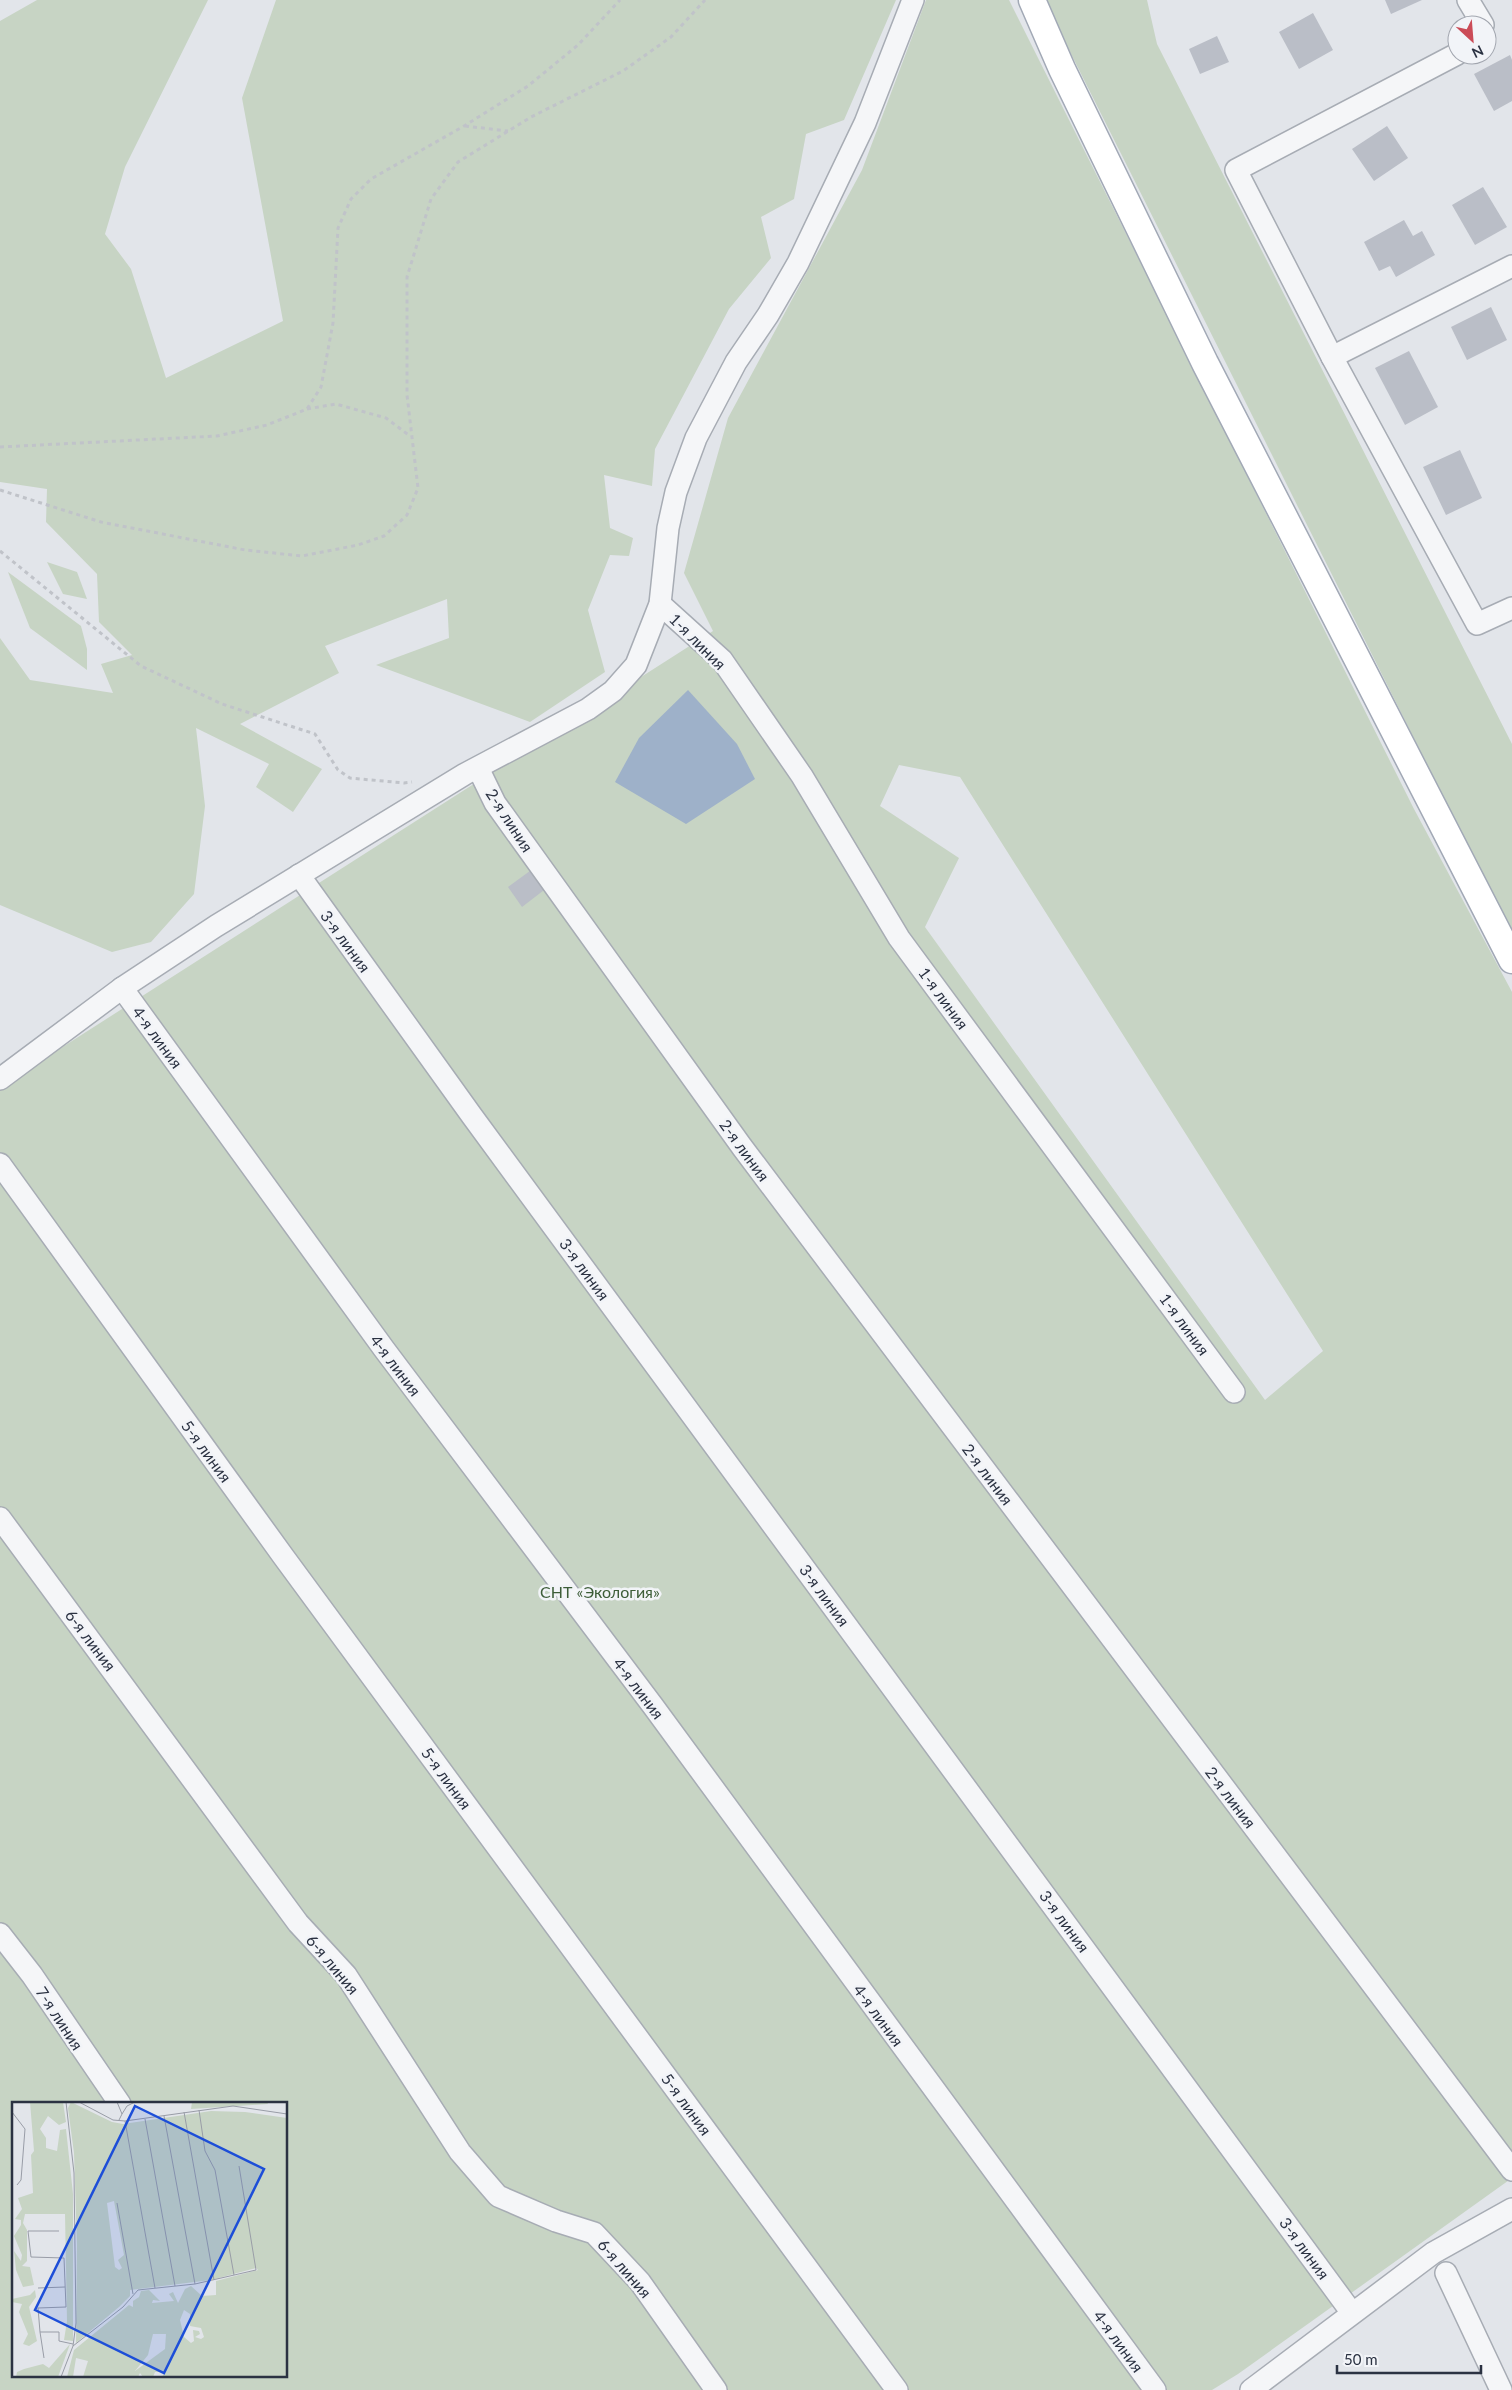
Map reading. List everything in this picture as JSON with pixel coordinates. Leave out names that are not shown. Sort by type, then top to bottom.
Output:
[{"type":"main road","points":[[1032,0],[1062,69],[1205,362],[1512,960]]},
{"type":"street","points":[[0,1079],[122,988],[216,926],[478,768],[588,709],[613,691],[640,659],[660,604],[668,528],[676,492],[696,438],[736,362],[768,315],[798,262],[865,123],[913,0]]},
{"type":"street","points":[[1468,0],[1477,15]]},
{"type":"street","points":[[1447,59],[1236,170],[1332,357],[1477,624],[1512,608]]},
{"type":"street","points":[[1332,357],[1512,266]]},
{"type":"street","name":"1-я линия","points":[[660,604],[722,660],[802,776],[900,938],[1234,1392]]},
{"type":"street","name":"2-я линия","points":[[478,768],[495,803],[742,1147],[1512,2170]]},
{"type":"street","name":"3-я линия","points":[[299,876],[472,1116],[1352,2313]]},
{"type":"street","name":"4-я линия","points":[[122,988],[384,1349],[659,1714],[1155,2390]]},
{"type":"street","name":"5-я линия","points":[[0,1164],[283,1556],[897,2390]]},
{"type":"street","name":"6-я линия","points":[[0,1518],[298,1923],[346,1975],[460,2152],[498,2196],[556,2221],[594,2233],[640,2282],[716,2390]]},
{"type":"street","name":"7-я линия","points":[[0,1934],[32,1975],[119,2102]]},
{"type":"street","points":[[1251,2390],[1433,2253],[1512,2209]]},
{"type":"street","points":[[1446,2273],[1501,2390]]},
{"type":"path","points":[[307,409],[321,387],[333,323],[338,228],[351,199],[371,179],[464,126],[528,86],[578,45],[620,0]]},
{"type":"path","points":[[0,490],[101,522],[245,550],[302,556],[358,545],[384,536],[408,515],[418,488],[407,395],[407,277],[431,199],[458,162],[509,131],[623,71],[671,37],[704,0]]},
{"type":"path","points":[[464,126],[509,131]]},
{"type":"path","points":[[0,447],[217,436],[267,425],[307,409],[336,404],[386,418],[411,437]]},
{"type":"path","points":[[0,551],[141,666],[222,704],[315,734],[338,770],[350,778],[404,783],[421,781]]},
{"type":"green space","points":[[37,0],[208,0],[125,167],[105,234],[131,269],[166,378],[283,321],[242,98],[276,0],[896,0],[844,120],[806,134],[794,199],[761,217],[771,258],[729,309],[655,449],[652,486],[604,475],[610,528],[633,538],[629,556],[610,555],[588,610],[605,672],[530,722],[376,665],[449,638],[447,599],[325,646],[339,673],[240,724],[322,769],[293,812],[256,787],[269,764],[196,728],[205,806],[194,894],[151,942],[112,952],[0,905],[0,638],[30,680],[113,693],[101,664],[132,655],[99,622],[97,574],[46,522],[47,489],[0,482],[0,21]]},
{"type":"green space","name":"СНТ «Экология»","points":[[926,0],[1009,0],[1414,809],[1512,992],[1512,2178],[1238,2374],[1212,2390],[0,2390],[0,1087],[713,631],[684,573],[728,418],[862,170]],"holes":[[[899,765],[960,777],[1323,1351],[1265,1400],[925,927],[959,858],[880,806]]]},
{"type":"green space","points":[[1044,0],[1147,0],[1157,44],[1512,744],[1512,934]]},
{"type":"green space","points":[[47,562],[77,572],[87,599],[63,594]]},
{"type":"green space","points":[[8,572],[81,626],[87,649],[87,670],[30,628]]},
{"type":"water","points":[[688,690],[737,744],[755,779],[686,824],[615,782],[639,738]]},
{"type":"building","points":[[1385,0],[1422,0],[1391,14]]},
{"type":"building","points":[[1313,13],[1333,50],[1299,69],[1279,32]]},
{"type":"building","points":[[1217,36],[1229,62],[1200,74],[1189,49]]},
{"type":"building","points":[[1510,55],[1512,60],[1512,101],[1494,111],[1474,74],[1491,65],[1497,65],[1497,62]]},
{"type":"building","points":[[1387,126],[1408,158],[1374,181],[1352,149]]},
{"type":"building","points":[[1483,187],[1507,227],[1475,245],[1452,205]]},
{"type":"building","points":[[1404,220],[1413,236],[1422,231],[1435,255],[1396,277],[1390,266],[1379,271],[1364,242]]},
{"type":"building","points":[[1491,307],[1507,340],[1467,360],[1451,327]]},
{"type":"building","points":[[1409,351],[1438,407],[1405,425],[1375,368]]},
{"type":"building","points":[[1460,450],[1482,498],[1446,515],[1423,467]]},
{"type":"building","points":[[534,868],[548,887],[522,907],[508,887]]}]
